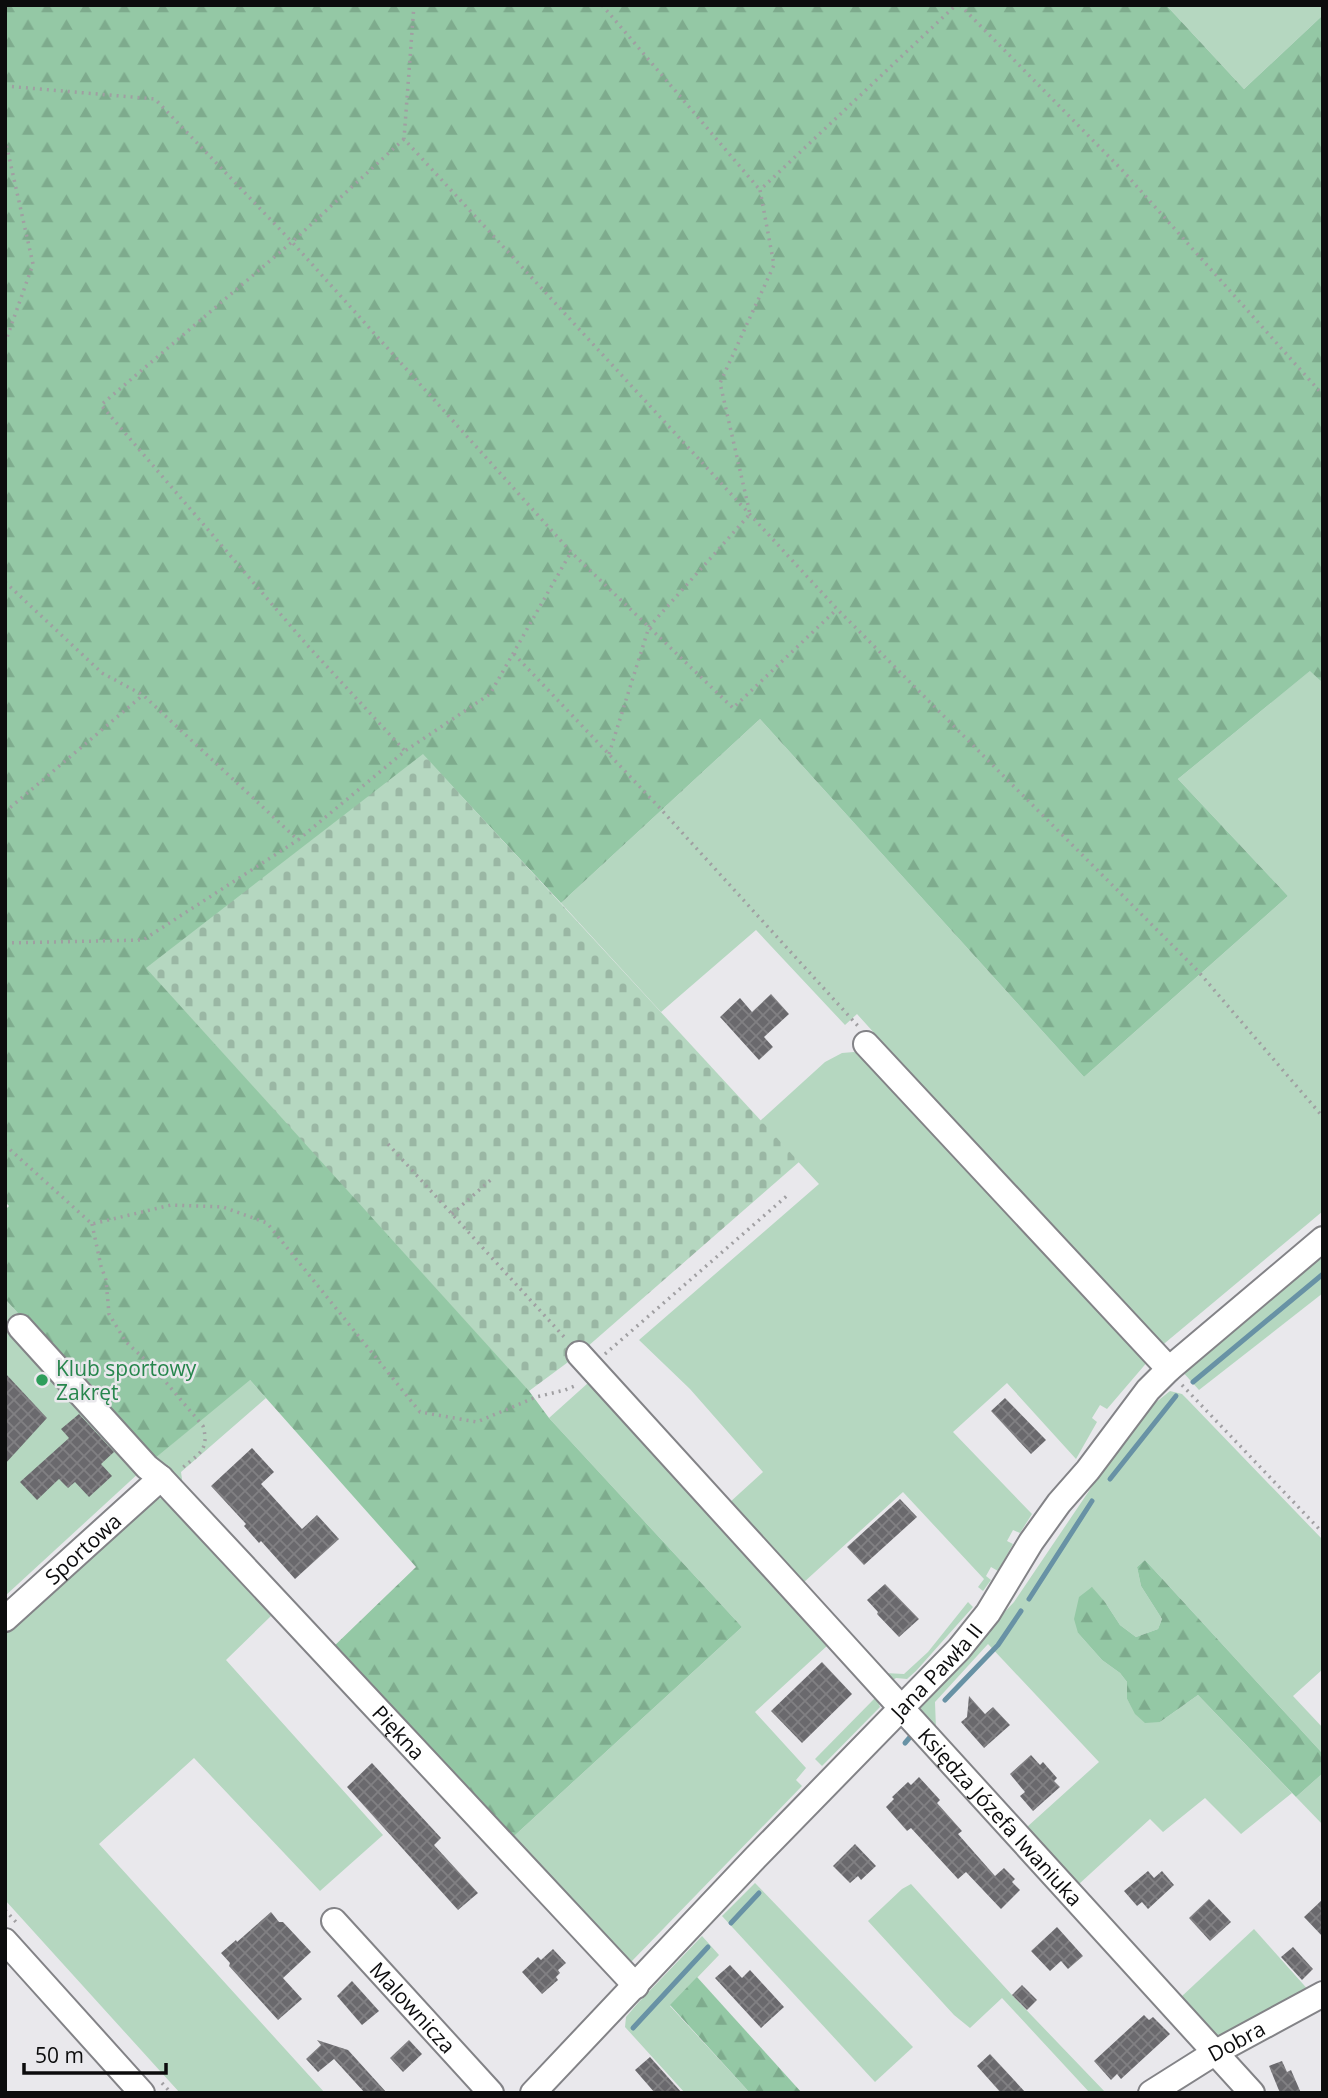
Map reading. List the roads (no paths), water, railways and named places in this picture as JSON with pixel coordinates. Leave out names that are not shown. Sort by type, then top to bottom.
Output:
[{"type":"street","points":[[866,1044],[1169,1369]]},
{"type":"street","name":"Jana Pawła II","points":[[534,2093],[755,1858],[959,1649],[988,1613],[1031,1542],[1059,1503],[1088,1470],[1148,1390],[1323,1238]]},
{"type":"street","name":"Piękna","points":[[20,1327],[147,1467],[161,1478],[636,1986]]},
{"type":"street","name":"Księdza Józefa Iwaniuka","points":[[589,1365],[1252,2093]]},
{"type":"street","name":"Sportowa","points":[[5,1619],[161,1478]]},
{"type":"street","name":"Malownicza","points":[[334,1921],[491,2093]]},
{"type":"street","points":[[5,1941],[142,2093]]},
{"type":"street","name":"Dobra","points":[[1151,2093],[1216,2052],[1323,1994]]},
{"type":"waterway","points":[[1193,1382],[1323,1274]]},
{"type":"waterway","points":[[1110,1479],[1176,1396]]},
{"type":"waterway","points":[[1029,1599],[1092,1501]]},
{"type":"waterway","points":[[945,1700],[998,1645],[1021,1611]]},
{"type":"waterway","points":[[905,1743],[911,1736]]},
{"type":"waterway","points":[[731,1923],[759,1893]]},
{"type":"waterway","points":[[633,2028],[708,1947]]},
{"type":"place","name":"Klub sportowy Zakręt","points":[[42,1380]]}]
